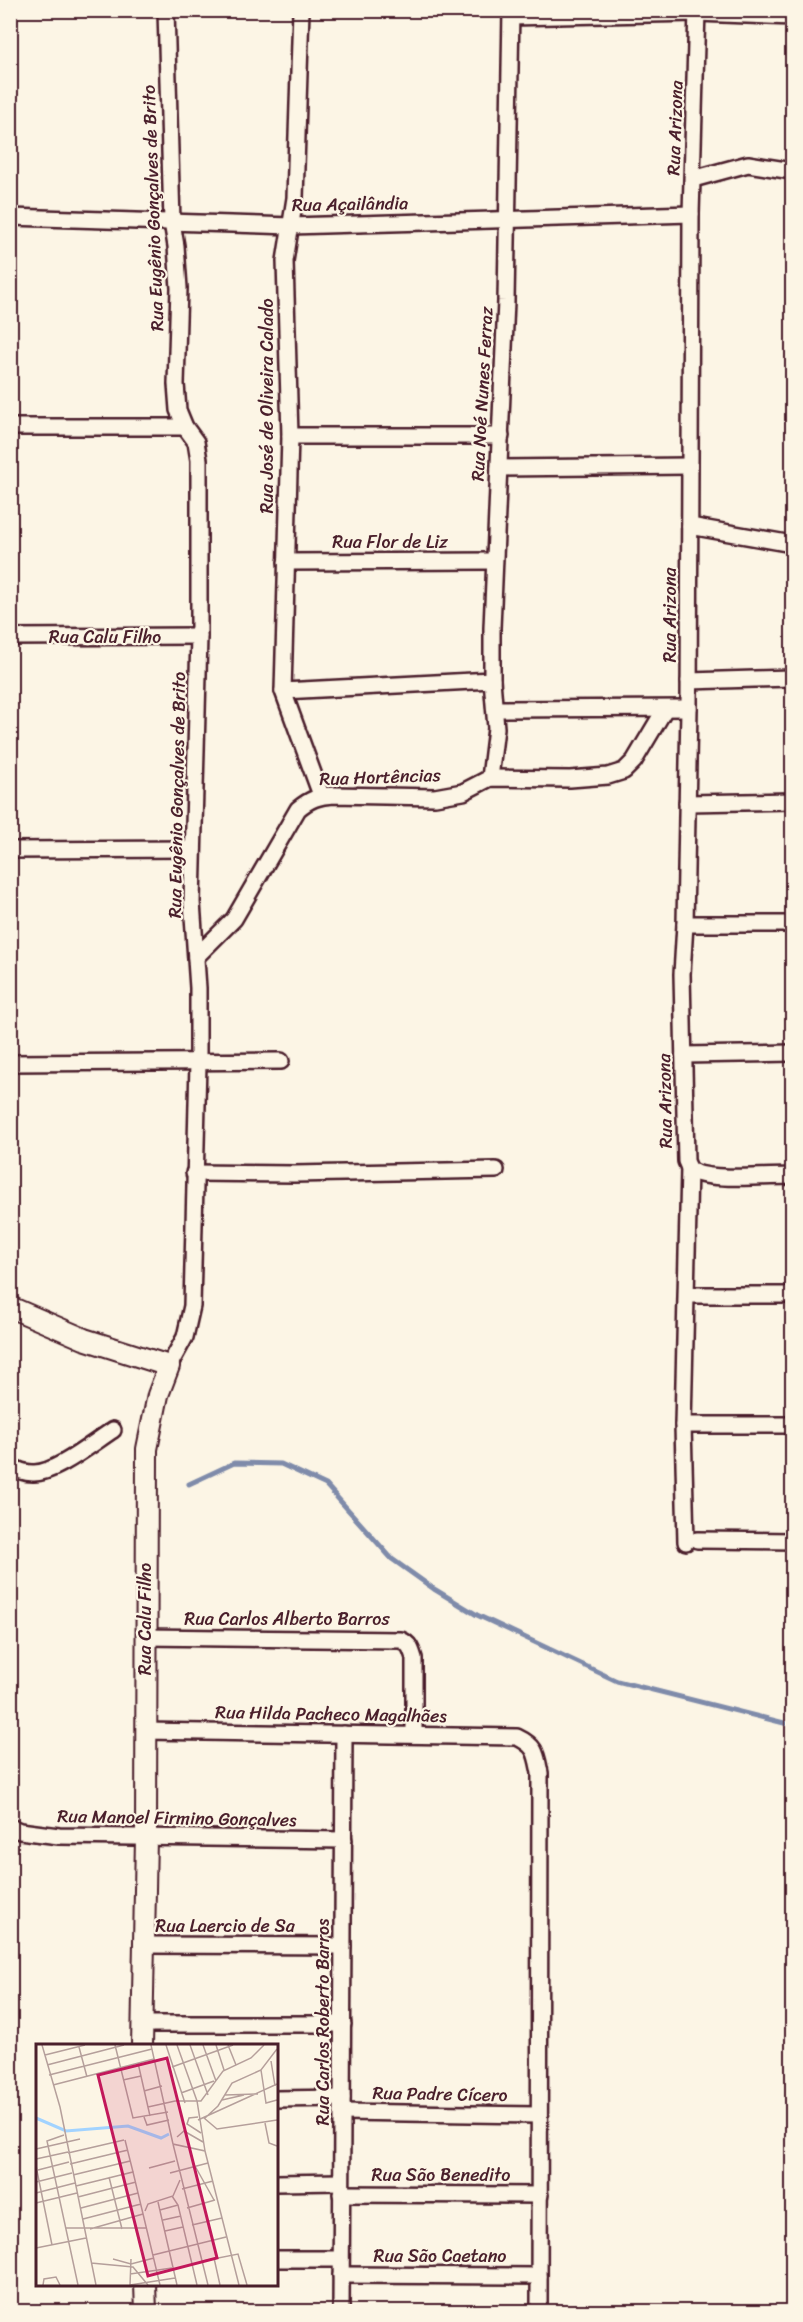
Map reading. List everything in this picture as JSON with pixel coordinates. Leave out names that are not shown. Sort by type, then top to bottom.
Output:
[{"type":"street","name":"Rua Eugênio Gonçalves de Brito","points":[[167,10],[172,222],[179,288],[176,384],[178,410],[185,427],[196,442],[199,460],[199,636],[192,902],[196,957],[198,1063],[192,1306],[185,1337],[169,1366]]},
{"type":"street","name":"Rua José de Oliveira Calado","points":[[301,10],[298,150],[291,226],[285,261],[290,436],[283,691],[315,797]]},
{"type":"street","points":[[511,14],[697,12],[792,17]]},
{"type":"street","name":"Rua Arizona","points":[[697,12],[692,214],[686,924],[682,974],[686,1161],[693,1172],[712,1176],[792,1176]]},
{"type":"street","name":"Rua Noé Nunes Ferraz","points":[[490,778],[496,728],[492,680],[494,561],[501,436],[508,219],[511,14]]},
{"type":"street","points":[[693,179],[748,164],[792,171]]},
{"type":"street","name":"Rua Açailândia","points":[[10,217],[291,226],[692,214]]},
{"type":"street","points":[[10,427],[185,427]]},
{"type":"street","points":[[290,436],[501,436]]},
{"type":"street","points":[[499,468],[689,466]]},
{"type":"street","points":[[690,526],[792,544]]},
{"type":"street","name":"Rua Flor de Liz","points":[[286,562],[494,561]]},
{"type":"street","name":"Rua Calu Filho","points":[[10,637],[199,636]]},
{"type":"street","points":[[689,681],[792,678]]},
{"type":"street","points":[[283,691],[492,680]]},
{"type":"street","points":[[496,709],[689,708]]},
{"type":"street","name":"Rua Hortências","points":[[315,797],[435,797],[463,792],[490,778],[570,779],[608,776],[624,771],[641,751],[665,709]]},
{"type":"street","points":[[196,957],[234,919],[298,809],[315,797]]},
{"type":"street","points":[[687,803],[792,801]]},
{"type":"street","points":[[10,850],[193,849]]},
{"type":"street","points":[[686,924],[792,924]]},
{"type":"street","points":[[684,1055],[792,1053]]},
{"type":"street","points":[[10,1063],[281,1061]]},
{"type":"street","points":[[689,1168],[683,1425],[691,1541],[792,1541]]},
{"type":"street","points":[[194,1173],[294,1174],[496,1170]]},
{"type":"street","points":[[687,1295],[792,1295]]},
{"type":"street","points":[[10,1306],[84,1339],[169,1366]]},
{"type":"street","name":"Rua Calu Filho","points":[[142,2044],[146,1839],[147,1449],[158,1395],[169,1366]]},
{"type":"street","points":[[683,1425],[792,1425]]},
{"type":"street","points":[[10,1466],[21,1472],[36,1474],[45,1471],[76,1455],[113,1430]]},
{"type":"street","name":"Rua Carlos Alberto Barros","points":[[145,1637],[401,1640],[407,1642],[414,1658],[414,1735]]},
{"type":"street","name":"Rua Hilda Pacheco Magalhães","points":[[145,1731],[517,1737],[530,1743],[536,1753],[540,1773],[538,2115]]},
{"type":"street","name":"Rua Carlos Roberto Barros","points":[[341,2312],[344,1734]]},
{"type":"street","name":"Rua Manoel Firmino Gonçalves","points":[[10,1827],[38,1834],[146,1839],[344,1840]]},
{"type":"street","name":"Rua Laercio de Sa","points":[[143,1945],[343,1946]]},
{"type":"street","points":[[142,2024],[343,2024]]},
{"type":"street","name":"Rua Padre Cícero","points":[[278,2098],[342,2105],[538,2115]]},
{"type":"street","points":[[538,2115],[539,2312]]},
{"type":"street","name":"Rua São Benedito","points":[[278,2183],[341,2188],[540,2195]]},
{"type":"street","points":[[278,2259],[341,2259]]},
{"type":"street","name":"Rua São Caetano","points":[[341,2275],[539,2276]]},
{"type":"street","points":[[145,2286],[146,2312]]},
{"type":"waterway","points":[[189,1484],[234,1463],[281,1464],[326,1485],[392,1559],[434,1589],[477,1615],[617,1681],[792,1725]]}]
